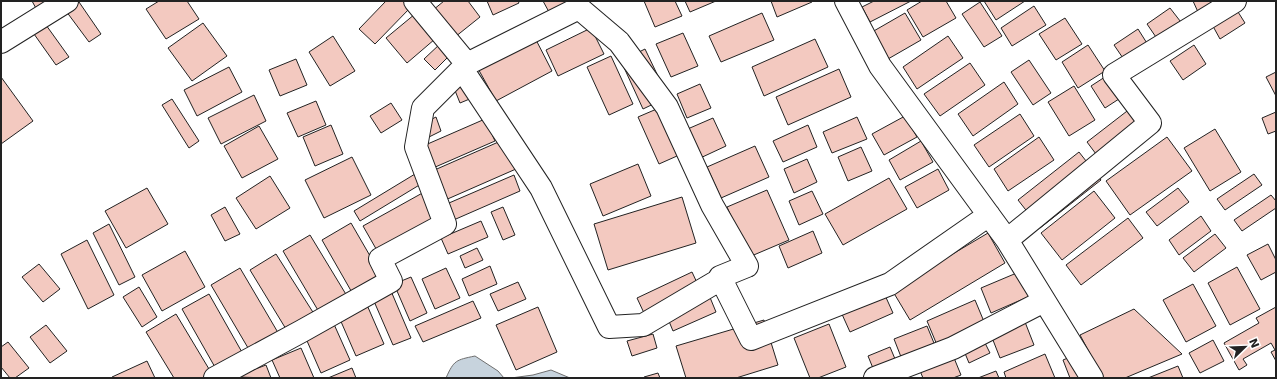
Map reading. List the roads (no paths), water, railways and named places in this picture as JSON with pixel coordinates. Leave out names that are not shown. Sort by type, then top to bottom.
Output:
[{"type":"street","points":[[1,42],[67,1]]},
{"type":"street","points":[[215,378],[391,281],[380,259],[445,224],[416,147],[423,108],[465,66],[577,4],[619,42],[667,106],[712,205],[747,266],[720,276],[721,279],[642,325],[609,327],[541,188],[465,66],[415,1]]},
{"type":"street","points":[[846,1],[880,66],[1007,240],[1092,378]]},
{"type":"street","points":[[1007,240],[1150,123],[1114,75],[1235,1]]},
{"type":"street","points":[[721,279],[751,339],[890,284],[989,215]]},
{"type":"street","points":[[875,378],[953,348],[1044,301]]}]
